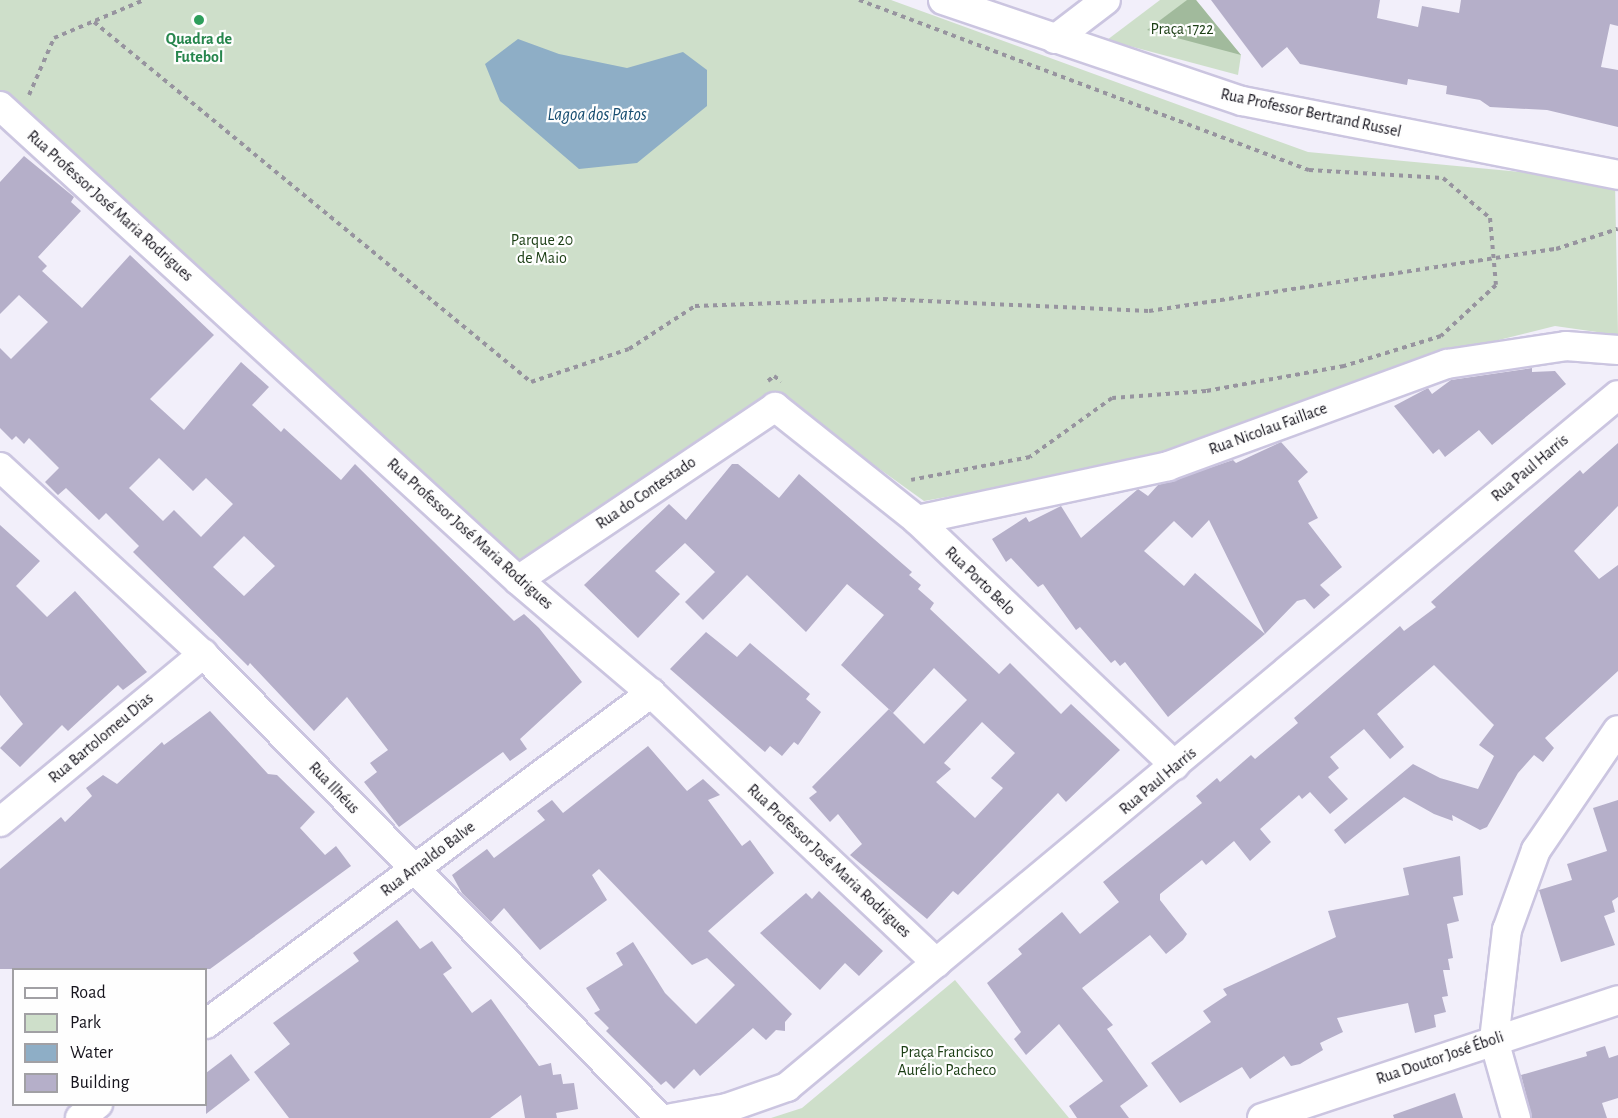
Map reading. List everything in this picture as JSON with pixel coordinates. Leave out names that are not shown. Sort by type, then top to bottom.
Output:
[{"type":"street","name":"Rua Professor Bertrand Russel","points":[[943,0],[1242,101],[1618,175]]},
{"type":"street","points":[[1055,39],[1106,0]]},
{"type":"street","name":"Rua Professor José Maria Rodrigues","points":[[5,118],[518,580],[651,693],[937,963]]},
{"type":"street","name":"Rua Nicolau Faillace","points":[[916,520],[1168,466],[1447,364],[1566,346],[1618,351]]},
{"type":"street","name":"Rua do Contestado","points":[[518,580],[774,391]]},
{"type":"street","name":"Rua Porto Belo","points":[[774,391],[916,520],[1175,766]]},
{"type":"street","name":"Rua Paul Harris","points":[[672,1118],[728,1108],[787,1086],[1175,766],[1618,395]]},
{"type":"street","name":"Rua Ilhéus","points":[[0,467],[203,654],[660,1118]]},
{"type":"street","name":"Rua Bartolomeu Dias","points":[[0,822],[203,654]]},
{"type":"street","name":"Rua Arnaldo Balve","points":[[207,1023],[651,693]]},
{"type":"street","points":[[1516,1118],[1494,1040],[1507,930],[1536,850],[1618,730]]},
{"type":"street","name":"Rua Doutor José Éboli","points":[[1262,1118],[1618,999]]},
{"type":"street","points":[[80,1118],[95,1106]]},
{"type":"path","points":[[29,95],[54,38],[144,0]]},
{"type":"path","points":[[859,0],[1309,170],[1443,178],[1490,218],[1496,285],[1441,336],[1344,366],[1206,391],[1112,398],[1030,457],[913,481],[904,474]]},
{"type":"path","points":[[94,22],[531,382],[629,349],[695,306],[883,299],[1149,311],[1556,249],[1618,229]]},
{"type":"green space","name":"Parque 20 de Maio","points":[[0,0],[891,0],[1308,152],[1615,181],[1618,335],[1555,326],[1426,358],[1146,461],[924,501],[774,393],[519,564],[0,94]]},
{"type":"green space","name":"Praça 1722","points":[[1160,0],[1196,0],[1241,55],[1238,75],[1107,40]]},
{"type":"green space","points":[[1187,0],[1196,0],[1241,55],[1147,30]]},
{"type":"green space","name":"Praça Francisco Aurélio Pacheco","points":[[955,980],[1069,1118],[771,1118],[802,1108]]},
{"type":"water","name":"Lagoa dos Patos","points":[[518,39],[559,54],[627,68],[683,52],[707,70],[707,106],[637,163],[579,169],[500,101],[485,64]]},
{"type":"building","points":[[1211,0],[1380,0],[1377,18],[1418,27],[1422,6],[1459,13],[1461,0],[1618,0],[1618,26],[1610,24],[1601,67],[1618,70],[1618,127],[1547,110],[1490,107],[1480,100],[1446,94],[1447,86],[1408,79],[1407,85],[1300,64],[1287,47],[1262,68]]},
{"type":"building","points":[[24,156],[74,197],[71,202],[81,211],[38,257],[47,266],[42,271],[82,308],[130,255],[214,335],[150,399],[184,430],[241,362],[269,387],[252,405],[281,432],[284,428],[341,480],[355,464],[514,621],[524,614],[539,628],[582,682],[520,739],[527,749],[510,761],[503,752],[399,827],[364,782],[377,772],[370,763],[388,750],[347,697],[314,731],[250,663],[248,666],[133,552],[139,546],[106,513],[99,520],[66,488],[58,495],[45,482],[59,468],[29,438],[24,444],[16,436],[12,440],[0,428],[0,348],[11,359],[48,322],[19,295],[0,314],[0,182]],"holes":[[[159,458],[193,491],[206,478],[233,504],[201,537],[174,510],[163,521],[129,488]],[[244,536],[275,566],[244,596],[213,567]]]},
{"type":"building","points":[[1532,368],[1532,372],[1555,371],[1566,384],[1492,445],[1479,430],[1445,457],[1439,449],[1433,454],[1394,406],[1428,388],[1432,394],[1451,380]]},
{"type":"building","points":[[1281,442],[1308,472],[1298,481],[1318,518],[1308,523],[1342,567],[1320,585],[1330,595],[1314,609],[1305,599],[1297,601],[1265,634],[1168,717],[1125,662],[1120,666],[1115,660],[1111,663],[1080,627],[1076,630],[1043,584],[1038,587],[1011,558],[1006,562],[992,539],[1026,517],[1029,522],[1061,506],[1081,538],[1138,489],[1148,496],[1158,485],[1233,460],[1236,463]],"holes":[[[1209,520],[1265,634],[1195,573],[1184,586],[1144,551],[1174,521],[1192,538]]]},
{"type":"building","points":[[1618,443],[1618,506],[1574,551],[1599,579],[1618,565],[1618,671],[1545,738],[1554,748],[1543,762],[1534,755],[1518,773],[1487,827],[1480,830],[1452,815],[1453,821],[1434,814],[1404,797],[1345,844],[1334,830],[1413,764],[1440,778],[1478,789],[1494,756],[1479,745],[1494,725],[1434,665],[1377,714],[1404,747],[1390,759],[1364,729],[1330,757],[1339,768],[1328,777],[1348,799],[1330,814],[1310,792],[1302,799],[1299,795],[1260,829],[1271,842],[1250,861],[1234,841],[1206,865],[1202,860],[1160,894],[1160,900],[1187,934],[1183,940],[1166,954],[1150,935],[1082,988],[1113,1025],[1107,1029],[1148,1086],[1120,1106],[1129,1118],[1077,1118],[1069,1106],[1103,1081],[1059,1024],[1026,1055],[1014,1039],[1021,1032],[987,983],[1022,954],[1018,949],[1062,912],[1080,934],[1119,902],[1103,882],[1202,803],[1196,796],[1217,778],[1220,782],[1251,755],[1255,759],[1298,723],[1294,718],[1400,626],[1404,631],[1436,607],[1431,602],[1580,470],[1583,474]]},
{"type":"building","points":[[732,464],[738,464],[779,498],[799,474],[912,572],[909,575],[921,585],[918,589],[934,603],[930,609],[999,674],[1010,663],[1061,714],[1071,704],[1120,750],[1066,802],[1058,793],[958,895],[953,891],[927,919],[850,855],[862,844],[838,814],[830,822],[809,798],[817,792],[812,787],[889,709],[841,665],[884,615],[847,584],[806,632],[747,575],[703,620],[685,602],[715,572],[685,543],[655,571],[680,594],[638,638],[584,585],[669,504],[686,520]],"holes":[[[934,668],[967,700],[924,744],[893,713]],[[982,722],[1015,753],[991,778],[1003,788],[975,818],[936,782],[951,769],[944,763]]]},
{"type":"building","points":[[0,525],[40,561],[16,586],[47,617],[75,591],[147,672],[123,690],[118,685],[68,731],[62,725],[20,767],[0,748],[23,724],[0,695]]},
{"type":"building","points":[[706,632],[737,657],[750,643],[810,694],[806,699],[821,712],[798,745],[794,742],[782,756],[770,746],[765,752],[670,669]]},
{"type":"building","points":[[210,711],[268,774],[277,775],[315,812],[300,828],[325,855],[336,846],[351,866],[210,969],[0,969],[0,869],[61,817],[65,822],[92,796],[86,788],[103,775],[117,784],[162,742],[164,745]]},
{"type":"building","points":[[648,746],[687,791],[703,779],[720,795],[708,800],[742,846],[750,840],[774,873],[708,931],[792,1014],[785,1022],[785,1031],[776,1030],[766,1040],[753,1028],[700,1076],[694,1069],[674,1089],[666,1081],[661,1085],[606,1031],[609,1028],[594,1013],[600,1010],[586,988],[623,965],[616,953],[633,942],[665,993],[696,1024],[735,985],[707,958],[692,965],[599,869],[592,875],[607,900],[540,950],[504,908],[491,922],[462,893],[452,875],[487,849],[494,858],[545,820],[537,811],[552,800],[563,813]]},
{"type":"building","points":[[1618,800],[1618,897],[1612,901],[1615,912],[1604,916],[1615,945],[1561,962],[1539,890],[1572,880],[1567,864],[1607,851],[1593,808]]},
{"type":"building","points":[[1460,856],[1463,895],[1453,897],[1459,921],[1447,924],[1453,958],[1448,959],[1450,970],[1443,970],[1448,996],[1442,997],[1446,1012],[1434,1015],[1436,1027],[1415,1033],[1408,1003],[1337,1018],[1343,1032],[1320,1043],[1323,1050],[1300,1064],[1291,1066],[1284,1056],[1250,1079],[1242,1067],[1180,1103],[1151,1063],[1211,1022],[1203,1011],[1227,995],[1223,989],[1336,937],[1328,911],[1409,895],[1403,868]]},
{"type":"building","points":[[819,891],[883,951],[859,976],[845,963],[820,990],[760,933],[806,893],[812,899]]},
{"type":"building","points":[[397,920],[420,949],[432,941],[452,968],[443,974],[472,1013],[491,999],[539,1066],[551,1063],[553,1075],[561,1074],[563,1084],[574,1083],[578,1109],[556,1113],[557,1118],[525,1118],[521,1095],[490,1118],[289,1118],[254,1072],[290,1044],[273,1023],[359,961],[353,953]]},
{"type":"building","points":[[1605,1046],[1609,1058],[1618,1055],[1618,1098],[1602,1103],[1607,1118],[1532,1118],[1521,1075],[1587,1056],[1586,1052]]},
{"type":"building","points":[[231,1054],[250,1080],[206,1114],[207,1072]]},
{"type":"building","points":[[1455,1093],[1463,1118],[1394,1118],[1393,1115]]},
{"type":"place","name":"Quadra de Futebol","points":[[199,20]]}]
